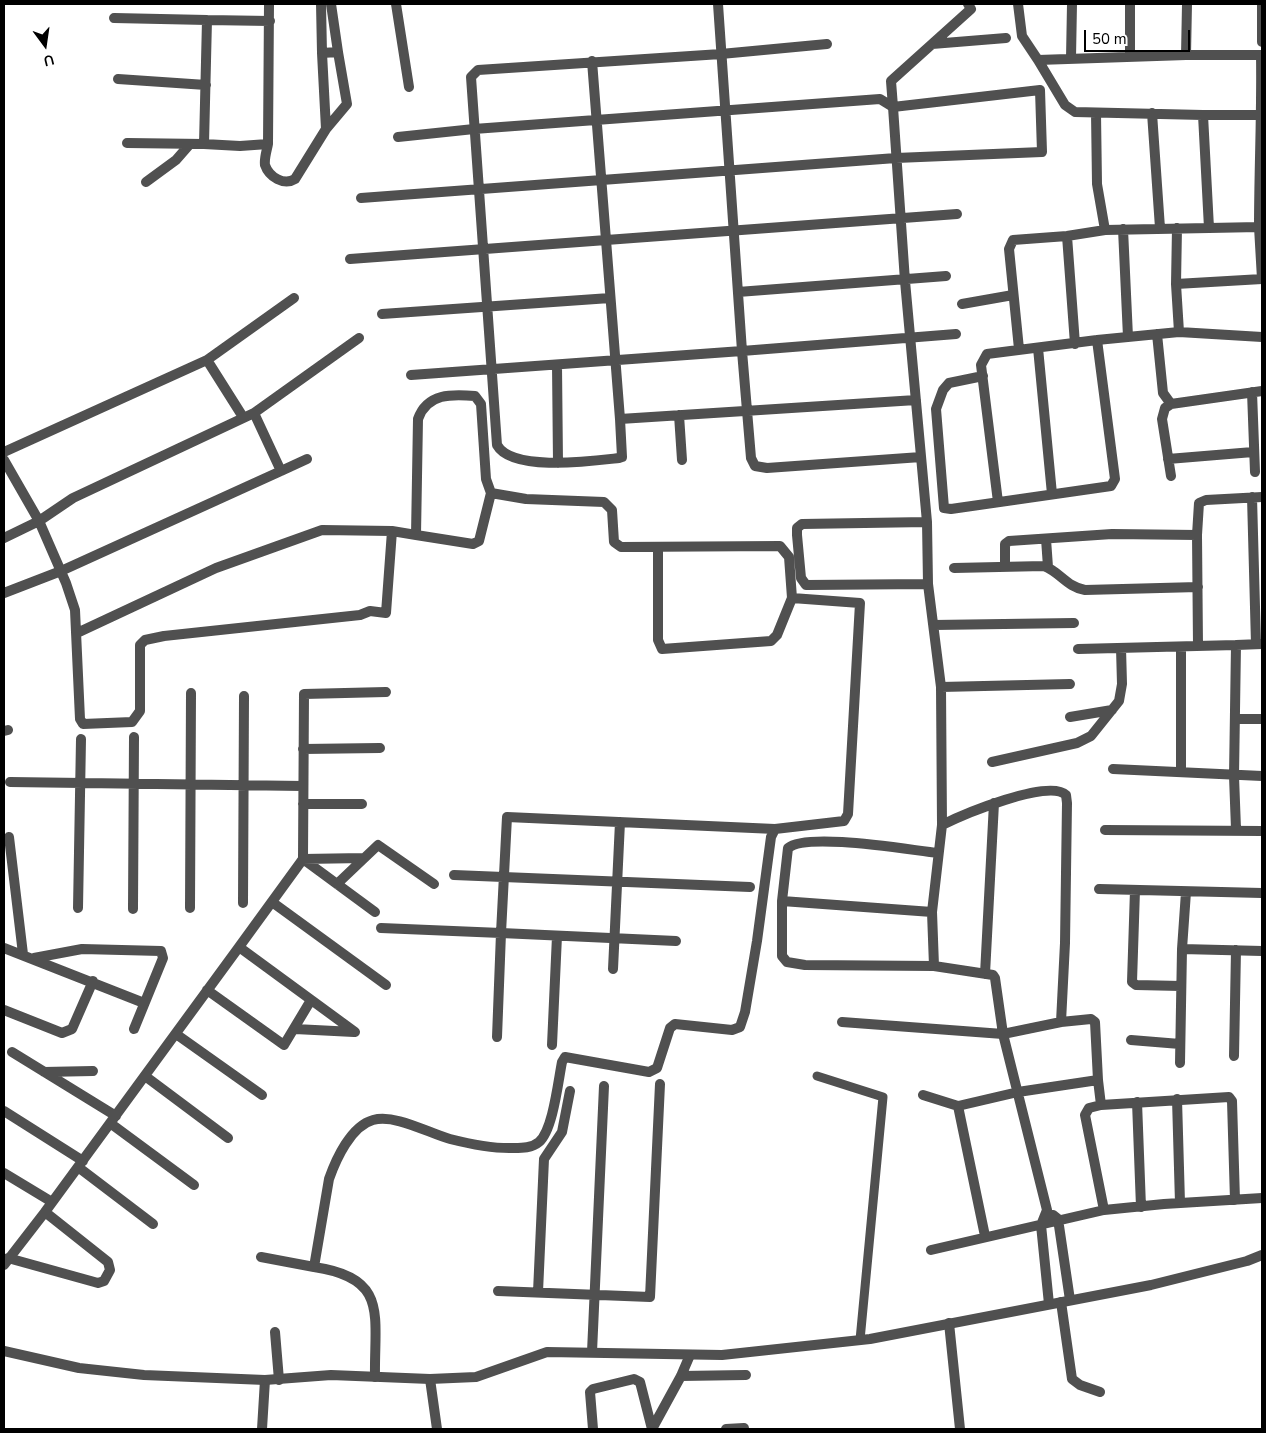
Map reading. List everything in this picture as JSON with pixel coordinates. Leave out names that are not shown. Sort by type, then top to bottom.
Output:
[{"type":"street","points":[[269,4],[268,144],[265,161],[268,169],[276,178],[288,182],[295,178],[326,129],[347,104],[331,4]]},
{"type":"street","points":[[321,4],[326,129]]},
{"type":"street","points":[[396,4],[409,87]]},
{"type":"street","points":[[718,4],[746,411],[753,465],[759,468],[921,457]]},
{"type":"street","points":[[934,966],[932,912],[942,825],[941,687],[928,584],[927,522],[912,338],[905,281],[891,81],[971,9],[968,4]]},
{"type":"street","points":[[1018,4],[1022,36],[1065,105],[1075,112],[1261,115]]},
{"type":"street","points":[[1071,58],[1072,4]]},
{"type":"street","points":[[1130,4],[1130,55]]},
{"type":"street","points":[[1186,55],[1187,4]]},
{"type":"street","points":[[1176,284],[1262,279],[1258,227],[1262,4]]},
{"type":"street","points":[[114,18],[270,21]]},
{"type":"street","points":[[204,144],[207,20]]},
{"type":"street","points":[[932,44],[1006,38]]},
{"type":"street","points":[[592,62],[622,456],[558,464],[529,462],[500,450],[497,445],[471,81],[478,70],[592,62],[721,54],[827,44]]},
{"type":"street","points":[[322,53],[338,52]]},
{"type":"street","points":[[1038,60],[1130,55],[1261,55]]},
{"type":"street","points":[[118,79],[206,85]]},
{"type":"street","points":[[361,198],[896,158],[1042,152],[1040,90],[894,107],[880,98],[474,129],[398,137]]},
{"type":"street","points":[[1096,113],[1097,184],[1105,230]]},
{"type":"street","points":[[1152,113],[1160,228]]},
{"type":"street","points":[[1203,115],[1209,228]]},
{"type":"street","points":[[127,143],[240,146],[268,144]]},
{"type":"street","points":[[146,182],[176,160],[190,144]]},
{"type":"street","points":[[350,259],[957,214]]},
{"type":"street","points":[[1019,349],[1009,249],[1010,242],[1016,239],[1067,236],[1105,230],[1258,227]]},
{"type":"street","points":[[1177,228],[1176,284],[1178,332]]},
{"type":"street","points":[[1123,229],[1128,336]]},
{"type":"street","points":[[1067,236],[1075,344]]},
{"type":"street","points":[[738,292],[905,281],[946,276]]},
{"type":"street","points":[[962,304],[1013,295]]},
{"type":"street","points":[[4,452],[208,360],[294,298]]},
{"type":"street","points":[[382,314],[610,298]]},
{"type":"street","points":[[998,502],[983,376],[982,362],[987,354],[1128,336],[1178,332],[1262,337]]},
{"type":"street","points":[[411,375],[956,334]]},
{"type":"street","points":[[1157,334],[1163,392],[1171,404]]},
{"type":"street","points":[[4,538],[39,521],[73,498],[254,412],[359,338]]},
{"type":"street","points":[[983,376],[949,383],[938,401],[936,421],[942,504],[948,510],[1111,486],[1115,483],[1097,340]]},
{"type":"street","points":[[1038,348],[1052,494]]},
{"type":"street","points":[[208,360],[243,417]]},
{"type":"street","points":[[557,365],[558,464]]},
{"type":"street","points":[[1170,476],[1162,418],[1164,408],[1171,404],[1257,391],[1253,452],[1255,472]]},
{"type":"street","points":[[77,633],[216,568],[322,530],[392,531],[416,535],[473,544],[479,541],[490,493],[486,480],[480,401],[475,396],[456,394],[442,396],[432,400],[421,410],[418,419],[416,535]]},
{"type":"street","points":[[620,419],[916,400]]},
{"type":"street","points":[[254,412],[281,471]]},
{"type":"street","points":[[678,416],[682,460]]},
{"type":"street","points":[[1168,459],[1253,452]]},
{"type":"street","points":[[4,593],[60,571],[307,459]]},
{"type":"street","points":[[4,460],[39,521],[75,610],[80,719],[83,724],[132,722],[140,711],[140,645],[145,640],[164,636],[360,615],[370,612],[386,613],[392,531]]},
{"type":"street","points":[[490,493],[526,499],[604,502],[612,510],[616,545],[628,548],[658,547],[761,544],[780,546],[789,557],[792,598],[777,635],[771,641],[662,649],[658,640],[658,547]]},
{"type":"street","points":[[1078,649],[1181,647],[1259,644],[1257,497],[1206,500],[1198,503],[1196,535],[1198,646]]},
{"type":"street","points":[[927,522],[802,524],[797,528],[797,535],[801,578],[806,585],[928,584]]},
{"type":"street","points":[[1005,567],[1005,544],[1007,542],[1112,534],[1196,535]]},
{"type":"street","points":[[1046,539],[1048,567]]},
{"type":"street","points":[[954,568],[1048,567],[1056,571],[1071,586],[1085,590],[1198,587]]},
{"type":"street","points":[[497,1037],[507,817],[775,829],[844,821],[850,805],[860,603],[792,598]]},
{"type":"street","points":[[934,624],[1074,623]]},
{"type":"street","points":[[1236,645],[1234,776],[1236,829]]},
{"type":"street","points":[[1181,647],[1181,772]]},
{"type":"street","points":[[992,762],[1086,740],[1119,701],[1122,684],[1121,648]]},
{"type":"street","points":[[941,687],[1070,684]]},
{"type":"street","points":[[190,908],[191,692]]},
{"type":"street","points":[[45,1212],[108,1262],[110,1270],[104,1280],[98,1283],[6,1262],[81,1164],[303,859],[304,694],[386,692]]},
{"type":"street","points":[[243,903],[244,696]]},
{"type":"street","points":[[1070,717],[1112,710]]},
{"type":"street","points":[[1235,719],[1262,719]]},
{"type":"street","points":[[133,909],[134,737]]},
{"type":"street","points":[[78,908],[81,739]]},
{"type":"street","points":[[303,749],[380,748]]},
{"type":"street","points":[[1113,769],[1262,776]]},
{"type":"street","points":[[10,782],[303,786]]},
{"type":"street","points":[[942,825],[972,810],[1048,790],[1061,791],[1067,798],[1065,943],[1061,1022]]},
{"type":"street","points":[[303,804],[362,804]]},
{"type":"street","points":[[985,974],[994,804]]},
{"type":"street","points":[[613,969],[620,822]]},
{"type":"street","points":[[314,1267],[333,1167],[353,1134],[361,1125],[383,1119],[417,1126],[449,1139],[503,1149],[526,1148],[538,1143],[547,1129],[562,1062],[565,1058],[570,1057],[649,1072],[656,1068],[670,1028],[675,1024],[732,1030],[740,1027],[745,1012],[757,941],[771,837],[775,829]]},
{"type":"street","points":[[1105,830],[1236,829],[1262,831]]},
{"type":"street","points":[[9,837],[23,954]]},
{"type":"street","points":[[938,853],[822,840],[796,842],[788,848],[782,901],[781,954],[787,962],[815,966],[934,966],[993,975],[996,981],[1003,1034],[1046,1210],[1041,1225],[1049,1304]]},
{"type":"street","points":[[337,884],[378,845],[434,884]]},
{"type":"street","points":[[303,859],[364,858]]},
{"type":"street","points":[[303,859],[375,912]]},
{"type":"street","points":[[454,875],[750,887]]},
{"type":"street","points":[[1099,889],[1262,893]]},
{"type":"street","points":[[1135,890],[1132,982],[1136,985],[1181,986]]},
{"type":"street","points":[[1180,1063],[1182,949],[1186,892]]},
{"type":"street","points":[[782,901],[932,912]]},
{"type":"street","points":[[272,902],[386,985]]},
{"type":"street","points":[[381,928],[676,941]]},
{"type":"street","points":[[552,1045],[557,936]]},
{"type":"street","points":[[239,946],[355,1032],[295,1029]]},
{"type":"street","points":[[4,948],[93,981],[144,1003]]},
{"type":"street","points":[[34,958],[82,949],[158,949],[163,953],[163,958],[134,1029]]},
{"type":"street","points":[[1182,949],[1262,951]]},
{"type":"street","points":[[1234,1056],[1236,950]]},
{"type":"street","points":[[4,1010],[62,1033],[67,1032],[72,1029],[93,981]]},
{"type":"street","points":[[207,990],[284,1045],[311,1000]]},
{"type":"street","points":[[842,1022],[1003,1034],[1061,1022],[1091,1019],[1095,1022],[1101,1105]]},
{"type":"street","points":[[176,1034],[262,1095]]},
{"type":"street","points":[[1131,1040],[1180,1044]]},
{"type":"street","points":[[12,1052],[113,1120],[194,1185]]},
{"type":"street","points":[[44,1072],[93,1071]]},
{"type":"street","points":[[145,1076],[228,1138]]},
{"type":"street","points":[[923,1095],[958,1106],[1018,1092],[1098,1080]]},
{"type":"street","points":[[498,1291],[650,1297],[660,1084]]},
{"type":"street","points":[[592,1352],[604,1086]]},
{"type":"street","points":[[538,1292],[544,1159],[562,1132],[570,1091]]},
{"type":"street","points":[[1104,1210],[1086,1115],[1089,1108],[1137,1102],[1226,1096],[1232,1099],[1235,1200]]},
{"type":"street","points":[[1177,1099],[1180,1203]]},
{"type":"street","points":[[1137,1102],[1141,1206]]},
{"type":"street","points":[[958,1106],[985,1236]]},
{"type":"street","points":[[4,1111],[81,1164],[153,1224]]},
{"type":"street","points":[[4,1173],[52,1202]]},
{"type":"street","points":[[931,1250],[1104,1210],[1262,1198]]},
{"type":"street","points":[[1046,1210],[1058,1220],[1072,1379],[1080,1386],[1100,1392]]},
{"type":"street","points":[[4,1351],[79,1368],[144,1375],[265,1380],[331,1375],[430,1379],[476,1377],[547,1352],[722,1355],[860,1340],[1151,1284],[1247,1261],[1262,1255]]},
{"type":"street","points":[[261,1257],[337,1270],[361,1283],[369,1292],[374,1309],[375,1377]]},
{"type":"street","points":[[949,1323],[960,1429]]},
{"type":"street","points":[[275,1332],[279,1380]]},
{"type":"street","points":[[652,1429],[681,1376],[690,1355]]},
{"type":"street","points":[[681,1376],[746,1375]]},
{"type":"street","points":[[430,1379],[437,1429]]},
{"type":"street","points":[[593,1429],[590,1392],[593,1389],[634,1379],[640,1382],[652,1429]]},
{"type":"street","points":[[262,1429],[265,1380]]},
{"type":"street","points":[[726,1429],[744,1428]]},
{"type":"lane","points":[[817,1076],[883,1097],[860,1340]]}]
